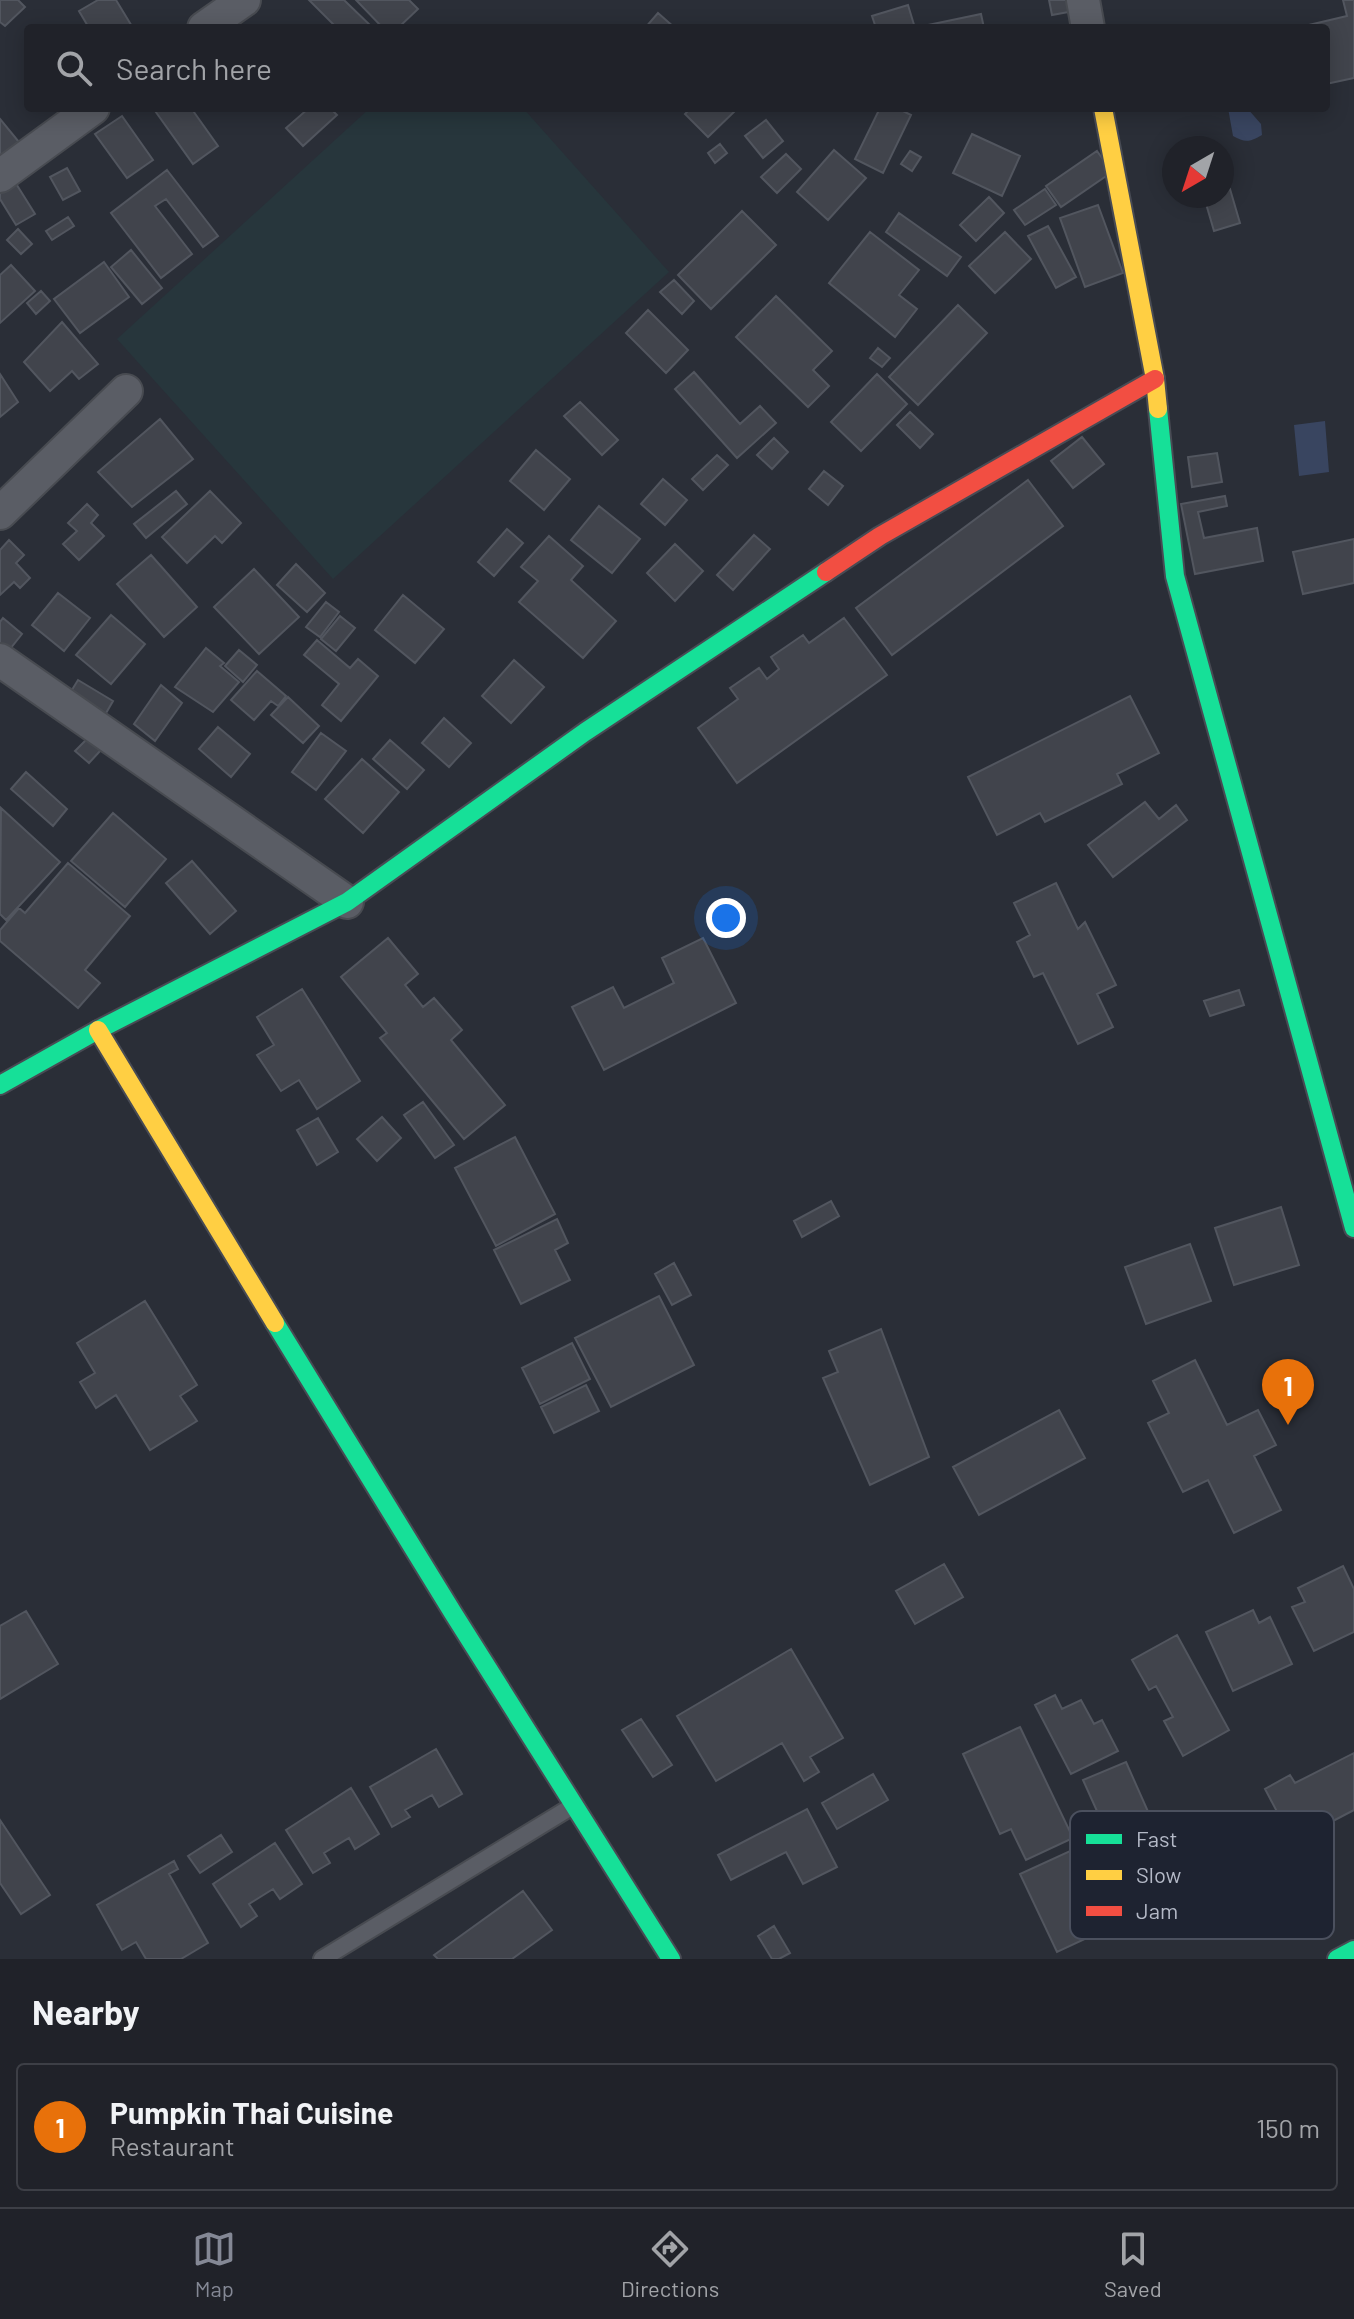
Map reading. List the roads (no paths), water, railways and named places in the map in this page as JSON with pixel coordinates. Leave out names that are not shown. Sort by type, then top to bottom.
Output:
[{"type":"street","points":[[210,24],[244,0]]},
{"type":"street","points":[[1083,0],[1087,24]]},
{"type":"street","points":[[0,176],[88,112]]},
{"type":"street","points":[[1104,112],[1155,379],[1175,576],[1354,1228]]},
{"type":"street","points":[[0,1085],[98,1030],[347,902],[585,732],[880,536],[1155,379]]},
{"type":"street","points":[[0,513],[126,391]]},
{"type":"street","points":[[0,660],[347,902]]},
{"type":"street","points":[[98,1030],[343,1436],[671,1959]]},
{"type":"street","points":[[1337,1959],[1354,1950]]},
{"type":"lane","points":[[322,1959],[573,1807]]},
{"type":"water","points":[[1229,112],[1250,112],[1261,124],[1262,135],[1248,141],[1233,136]]},
{"type":"water","points":[[1325,421],[1329,472],[1299,476],[1294,425]]},
{"type":"place","name":"Pumpkin Thai Cuisine","points":[[1288,1425]]}]
